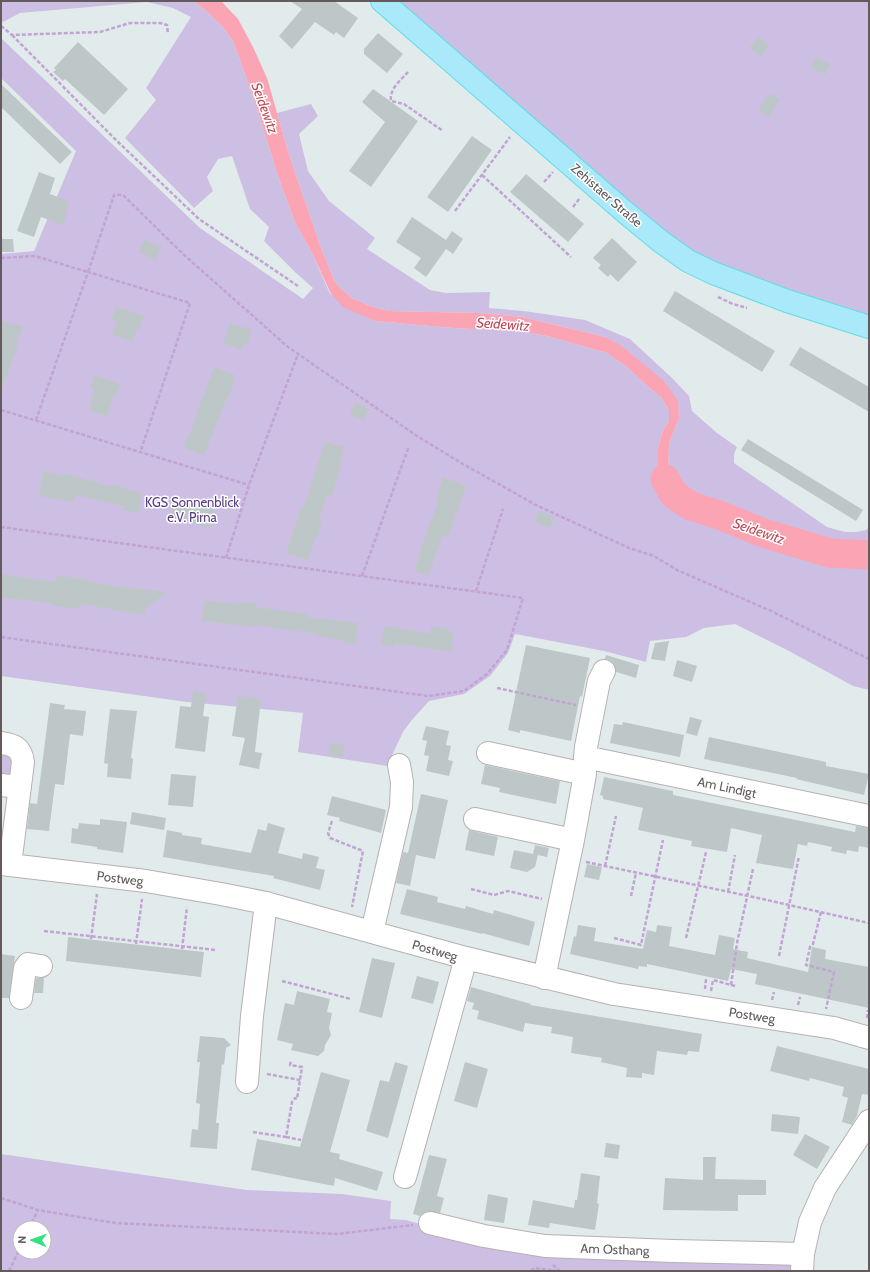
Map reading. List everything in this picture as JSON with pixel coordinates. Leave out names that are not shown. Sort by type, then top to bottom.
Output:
[{"type":"main road","name":"Zehistaer Straße","points":[[382,1],[626,213],[660,241],[688,261],[713,273],[787,300],[869,327]]},
{"type":"street","points":[[544,978],[571,849],[585,765],[586,747],[599,681],[604,671]]},
{"type":"street","points":[[1,743],[16,747],[22,753],[23,762],[11,786],[6,864]]},
{"type":"street","name":"Am Lindigt","points":[[488,753],[585,765],[869,816]]},
{"type":"street","points":[[372,932],[401,807],[402,782],[399,765]]},
{"type":"street","points":[[475,819],[571,849]]},
{"type":"street","name":"Postweg","points":[[6,864],[146,881],[266,903],[466,958],[614,994],[834,1028],[869,1038]]},
{"type":"street","points":[[247,1082],[252,1016],[266,903]]},
{"type":"street","points":[[405,1177],[466,958]]},
{"type":"street","points":[[21,998],[25,968],[28,964],[40,966]]},
{"type":"street","name":"Am Osthang","points":[[430,1223],[484,1236],[545,1246],[673,1251],[802,1263],[810,1222],[825,1188],[869,1121]]},
{"type":"path","points":[[12,35],[100,32],[130,23],[160,23],[167,25],[168,34]]},
{"type":"path","points":[[1,26],[12,35],[116,140],[199,219],[298,286]]},
{"type":"path","points":[[408,72],[392,89],[390,97],[391,101],[404,104],[443,131]]},
{"type":"path","points":[[455,211],[514,132]]},
{"type":"path","points":[[544,182],[556,168]]},
{"type":"path","points":[[482,175],[571,257]]},
{"type":"path","points":[[573,207],[584,192]]},
{"type":"path","points":[[36,420],[114,195],[123,195],[183,254],[288,347],[417,436],[462,464],[536,505],[629,548],[654,556],[678,570],[771,610],[869,659]]},
{"type":"path","points":[[1,258],[36,256],[190,304],[140,453]]},
{"type":"path","points":[[226,558],[249,485],[298,354]]},
{"type":"path","points":[[1,410],[249,485]]},
{"type":"path","points":[[362,576],[409,446]]},
{"type":"path","points":[[476,591],[504,509]]},
{"type":"path","points":[[1,527],[523,598],[507,650],[487,674],[464,691],[428,696],[1,636]]},
{"type":"path","points":[[498,688],[580,706]]},
{"type":"path","points":[[605,866],[616,816]]},
{"type":"path","points":[[332,821],[328,833],[330,838],[363,851],[348,926]]},
{"type":"path","points":[[614,938],[641,945],[664,840]]},
{"type":"path","points":[[571,849],[605,866],[869,923]]},
{"type":"path","points":[[686,938],[706,852]]},
{"type":"path","points":[[728,892],[735,855]]},
{"type":"path","points":[[779,956],[799,856]]},
{"type":"path","points":[[731,985],[737,943],[753,869]]},
{"type":"path","points":[[631,896],[636,872]]},
{"type":"path","points":[[471,889],[494,895],[508,891],[560,903]]},
{"type":"path","points":[[92,938],[97,893]]},
{"type":"path","points":[[137,943],[143,893]]},
{"type":"path","points":[[182,948],[188,900]]},
{"type":"path","points":[[821,912],[806,965],[834,972],[826,1010]]},
{"type":"path","points":[[44,931],[182,948],[216,950]]},
{"type":"path","points":[[710,997],[713,980],[735,986]]},
{"type":"path","points":[[282,981],[350,999]]},
{"type":"path","points":[[286,1137],[292,1102],[295,1098],[297,1098],[302,1067],[290,1065],[291,1061]]},
{"type":"path","points":[[267,1074],[300,1080]]},
{"type":"path","points":[[253,1132],[301,1140]]},
{"type":"path","points":[[1,1198],[38,1210],[115,1223],[337,1234],[430,1223]]},
{"type":"path","points":[[33,1220],[38,1210]]},
{"type":"path","points":[[9,1271],[14,1260]]},
{"type":"path","points":[[531,1271],[534,1268],[558,1271]]},
{"type":"green space","name":"KGS Sonnenblick e.V. Pirna","points":[[1,1],[193,1],[203,8],[222,26],[233,41],[252,93],[279,179],[295,222],[312,253],[330,294],[375,321],[453,328],[518,331],[547,336],[607,353],[627,367],[661,397],[669,410],[669,421],[662,432],[658,449],[658,480],[691,506],[722,516],[766,534],[869,555],[869,690],[853,686],[789,651],[735,624],[704,628],[686,637],[650,641],[646,662],[604,651],[515,634],[508,653],[490,676],[464,694],[429,701],[403,732],[387,766],[298,752],[303,713],[187,702],[1,676],[1,254],[34,251],[76,151],[1,78],[1,38],[200,228],[303,299],[313,288],[264,241],[269,227],[250,209],[232,156],[218,159],[207,177],[213,191],[194,208],[125,138],[156,100],[146,88],[191,17],[173,8],[147,2],[20,13],[3,22],[1,19]]},
{"type":"green space","points":[[390,1],[869,1],[869,319],[749,279],[693,254],[622,203]]},
{"type":"green space","points":[[311,104],[318,116],[299,134],[308,171],[329,201],[375,238],[367,249],[430,290],[446,293],[490,292],[489,308],[524,311],[585,320],[630,339],[689,396],[692,411],[717,433],[737,447],[734,454],[734,463],[827,527],[845,532],[856,532],[866,530],[869,527],[869,549],[831,545],[787,534],[693,501],[679,493],[668,476],[669,442],[679,419],[678,401],[605,337],[523,317],[477,313],[389,311],[370,306],[352,298],[340,288],[334,280],[321,248],[290,158],[277,113]]},
{"type":"green space","points":[[1,748],[15,757],[14,778],[1,778]]},
{"type":"green space","points":[[1,1154],[247,1190],[342,1194],[391,1201],[390,1219],[406,1220],[460,1235],[794,1259],[797,1271],[1,1271]]},
{"type":"water","points":[[193,1],[221,1],[238,19],[253,47],[267,78],[290,158],[321,248],[334,280],[340,288],[352,298],[370,306],[389,311],[477,313],[523,317],[605,337],[620,345],[664,381],[678,401],[679,419],[669,442],[668,476],[679,493],[693,501],[787,534],[831,545],[869,549],[869,555],[834,554],[811,548],[691,506],[689,509],[669,498],[658,480],[658,449],[662,432],[669,421],[669,410],[661,397],[627,367],[607,353],[547,336],[518,331],[453,328],[375,321],[343,307],[331,294],[312,253],[295,222],[279,179],[252,93],[233,41],[222,26],[203,8]]},
{"type":"building","points":[[290,1],[334,1],[358,18],[344,38],[336,32],[334,35],[315,22],[292,49],[279,36],[302,9]]},
{"type":"building","points":[[378,33],[403,54],[387,73],[364,54],[364,49]]},
{"type":"building","points":[[758,37],[769,45],[761,57],[749,48]]},
{"type":"building","points":[[78,42],[128,89],[104,115],[65,79],[63,81],[53,72],[56,70],[54,68]]},
{"type":"building","points":[[816,57],[831,64],[825,75],[811,67]]},
{"type":"building","points":[[1,84],[72,152],[60,164],[1,107]]},
{"type":"building","points":[[373,89],[418,121],[371,187],[349,171],[385,122],[362,102]]},
{"type":"building","points":[[770,93],[780,100],[769,117],[758,110]]},
{"type":"building","points":[[472,136],[492,150],[448,212],[427,197]]},
{"type":"building","points":[[39,172],[55,178],[50,194],[69,201],[66,210],[68,211],[63,225],[41,217],[34,237],[17,231]]},
{"type":"building","points":[[526,174],[584,224],[568,242],[510,192]]},
{"type":"building","points":[[412,217],[446,240],[452,231],[463,239],[453,254],[446,249],[426,277],[414,268],[421,258],[396,242]]},
{"type":"building","points":[[612,238],[637,262],[618,282],[610,274],[608,277],[598,268],[601,265],[593,258]]},
{"type":"building","points":[[1,239],[13,239],[14,252],[1,252]]},
{"type":"building","points":[[144,240],[161,247],[156,260],[139,253]]},
{"type":"building","points":[[675,291],[775,351],[762,372],[663,311]]},
{"type":"building","points":[[116,307],[144,316],[139,330],[137,329],[132,342],[112,334],[117,321],[111,320]]},
{"type":"building","points":[[1,321],[23,326],[16,345],[18,346],[2,388],[1,388]]},
{"type":"building","points":[[230,323],[252,330],[247,345],[244,344],[242,350],[223,343]]},
{"type":"building","points":[[800,347],[869,387],[869,412],[789,365]]},
{"type":"building","points":[[214,367],[235,375],[229,398],[227,397],[204,455],[184,448]]},
{"type":"building","points":[[94,375],[120,384],[116,397],[113,396],[107,416],[89,410],[94,390],[90,389]]},
{"type":"building","points":[[355,402],[369,409],[364,420],[350,415]]},
{"type":"building","points":[[748,439],[863,510],[856,521],[741,450]]},
{"type":"building","points":[[325,442],[344,447],[339,465],[341,466],[332,496],[327,495],[319,520],[322,521],[317,539],[315,538],[308,560],[286,553],[301,508],[303,509]]},
{"type":"building","points":[[43,471],[63,476],[64,473],[111,487],[112,484],[142,494],[139,513],[123,510],[124,506],[75,495],[74,502],[39,496]]},
{"type":"building","points":[[443,477],[466,486],[448,537],[443,535],[428,576],[414,571],[439,499],[436,498]]},
{"type":"building","points":[[174,498],[214,509],[210,528],[169,518]]},
{"type":"building","points":[[539,511],[555,517],[550,528],[534,522]]},
{"type":"building","points":[[1,574],[55,582],[56,575],[121,587],[167,592],[146,608],[145,615],[80,604],[79,609],[50,605],[50,603],[1,597]]},
{"type":"building","points":[[204,601],[241,604],[241,602],[257,603],[256,607],[307,614],[307,617],[358,623],[355,644],[343,643],[343,640],[317,636],[318,634],[255,625],[254,627],[202,621]]},
{"type":"building","points":[[384,626],[430,634],[431,626],[448,629],[447,631],[454,632],[451,652],[395,643],[394,647],[381,645]]},
{"type":"building","points":[[669,641],[665,661],[651,659],[655,643]]},
{"type":"building","points":[[526,645],[590,658],[582,697],[580,696],[571,741],[520,730],[520,733],[508,730]]},
{"type":"building","points":[[606,655],[639,665],[636,678],[616,672],[614,664],[610,660],[605,659]]},
{"type":"building","points":[[677,660],[697,666],[692,682],[673,676]]},
{"type":"building","points":[[193,691],[206,693],[203,716],[209,717],[205,752],[175,748],[180,706],[191,707]]},
{"type":"building","points":[[238,696],[261,699],[255,752],[262,753],[259,769],[239,765],[245,738],[232,736]]},
{"type":"building","points":[[50,703],[65,705],[64,709],[86,711],[83,736],[70,734],[64,785],[55,784],[49,831],[27,829],[30,803],[37,804]]},
{"type":"building","points":[[110,709],[137,711],[131,758],[133,759],[131,779],[107,777],[108,764],[104,763]]},
{"type":"building","points":[[690,717],[702,720],[697,736],[686,733]]},
{"type":"building","points":[[623,722],[684,735],[680,757],[610,743],[614,724],[622,725]]},
{"type":"building","points":[[426,726],[449,731],[446,745],[451,746],[448,760],[453,761],[449,776],[426,771],[429,756],[424,755],[427,741],[422,740]]},
{"type":"building","points":[[709,737],[826,762],[826,766],[869,774],[864,795],[796,779],[797,778],[704,759]]},
{"type":"building","points":[[330,743],[344,745],[343,757],[328,755]]},
{"type":"building","points":[[485,765],[560,781],[556,804],[499,792],[500,788],[481,784]]},
{"type":"building","points":[[171,774],[196,776],[193,807],[168,805]]},
{"type":"building","points":[[604,777],[673,791],[673,795],[855,832],[856,826],[869,828],[869,848],[859,846],[858,852],[847,850],[846,854],[831,851],[832,847],[808,842],[807,846],[798,844],[793,869],[756,863],[762,835],[731,828],[727,852],[691,846],[692,841],[638,830],[643,808],[603,799],[603,796],[600,795]]},
{"type":"building","points":[[421,794],[448,800],[435,859],[416,855],[410,886],[396,883],[403,852],[408,853]]},
{"type":"building","points":[[332,796],[386,810],[381,833],[339,821],[340,818],[327,815]]},
{"type":"building","points":[[132,812],[166,818],[164,830],[130,824]]},
{"type":"building","points":[[100,819],[127,822],[123,853],[71,843],[72,828],[78,829],[79,823],[100,825]]},
{"type":"building","points":[[268,823],[285,828],[278,853],[302,859],[303,853],[319,857],[316,868],[325,870],[320,890],[273,878],[274,876],[163,857],[167,830],[182,833],[182,835],[202,838],[201,844],[251,853],[258,829],[266,831]]},
{"type":"building","points":[[469,830],[498,837],[494,856],[465,850]]},
{"type":"building","points":[[535,845],[549,848],[547,857],[533,854]]},
{"type":"building","points":[[514,850],[538,855],[535,867],[527,872],[510,868]]},
{"type":"building","points":[[587,864],[602,867],[599,880],[584,877]]},
{"type":"building","points":[[407,889],[438,897],[437,902],[465,909],[466,906],[493,914],[494,910],[535,922],[529,946],[482,933],[400,914]]},
{"type":"building","points":[[578,925],[596,928],[594,941],[643,949],[647,930],[656,932],[657,925],[672,927],[669,946],[715,955],[719,935],[735,938],[733,949],[748,952],[747,958],[808,972],[812,947],[826,950],[825,959],[869,967],[869,1008],[755,984],[757,974],[731,969],[728,981],[647,964],[647,967],[639,966],[638,969],[570,954],[574,936],[576,937]]},
{"type":"building","points":[[68,937],[204,952],[201,977],[66,961]]},
{"type":"building","points":[[1,954],[15,956],[9,998],[1,998]]},
{"type":"building","points":[[372,958],[395,963],[382,1018],[359,1012]]},
{"type":"building","points":[[417,976],[439,982],[433,1004],[411,998]]},
{"type":"building","points":[[36,978],[44,978],[43,993],[34,993]]},
{"type":"building","points":[[471,987],[531,1004],[530,1005],[702,1034],[699,1052],[688,1051],[687,1055],[657,1051],[654,1075],[642,1073],[642,1078],[626,1077],[627,1068],[601,1062],[602,1058],[571,1053],[573,1037],[551,1033],[552,1027],[525,1023],[523,1032],[477,1019],[479,1011],[472,1009],[474,1003],[467,1001]]},
{"type":"building","points":[[297,991],[330,999],[327,1012],[332,1013],[329,1028],[331,1035],[325,1045],[324,1051],[318,1056],[291,1050],[293,1044],[277,1040],[285,1003],[294,1005]]},
{"type":"building","points":[[200,1036],[224,1038],[231,1045],[226,1048],[224,1065],[222,1064],[216,1123],[219,1123],[217,1149],[190,1147],[192,1129],[198,1130],[200,1104],[196,1103],[200,1062],[197,1062]]},
{"type":"building","points":[[777,1046],[869,1069],[869,1095],[862,1094],[857,1116],[852,1125],[842,1122],[848,1098],[842,1096],[844,1087],[810,1078],[809,1081],[770,1071]]},
{"type":"building","points":[[395,1062],[408,1066],[388,1138],[366,1131],[380,1080],[389,1082]]},
{"type":"building","points":[[465,1062],[488,1069],[477,1108],[454,1101]]},
{"type":"building","points":[[321,1072],[350,1080],[330,1152],[340,1154],[339,1159],[383,1172],[377,1191],[335,1178],[334,1186],[251,1170],[257,1139],[300,1147]]},
{"type":"building","points":[[772,1114],[800,1117],[798,1134],[771,1131]]},
{"type":"building","points":[[805,1134],[830,1147],[817,1169],[793,1155]]},
{"type":"building","points":[[606,1143],[620,1145],[618,1159],[604,1157]]},
{"type":"building","points":[[429,1155],[447,1159],[437,1196],[444,1198],[440,1213],[427,1211],[420,1216],[413,1214]]},
{"type":"building","points":[[703,1157],[716,1157],[715,1179],[766,1180],[766,1195],[738,1195],[738,1211],[663,1210],[665,1178],[703,1180]]},
{"type":"building","points":[[581,1173],[600,1176],[597,1203],[599,1204],[595,1230],[550,1223],[549,1228],[528,1225],[533,1200],[574,1208],[575,1200],[577,1200]]},
{"type":"building","points":[[488,1194],[508,1198],[504,1223],[484,1220]]},
{"type":"waterway","name":"Seidewitz","points":[[665,479],[674,495],[691,506],[722,516],[766,534],[830,553],[869,555]]}]
